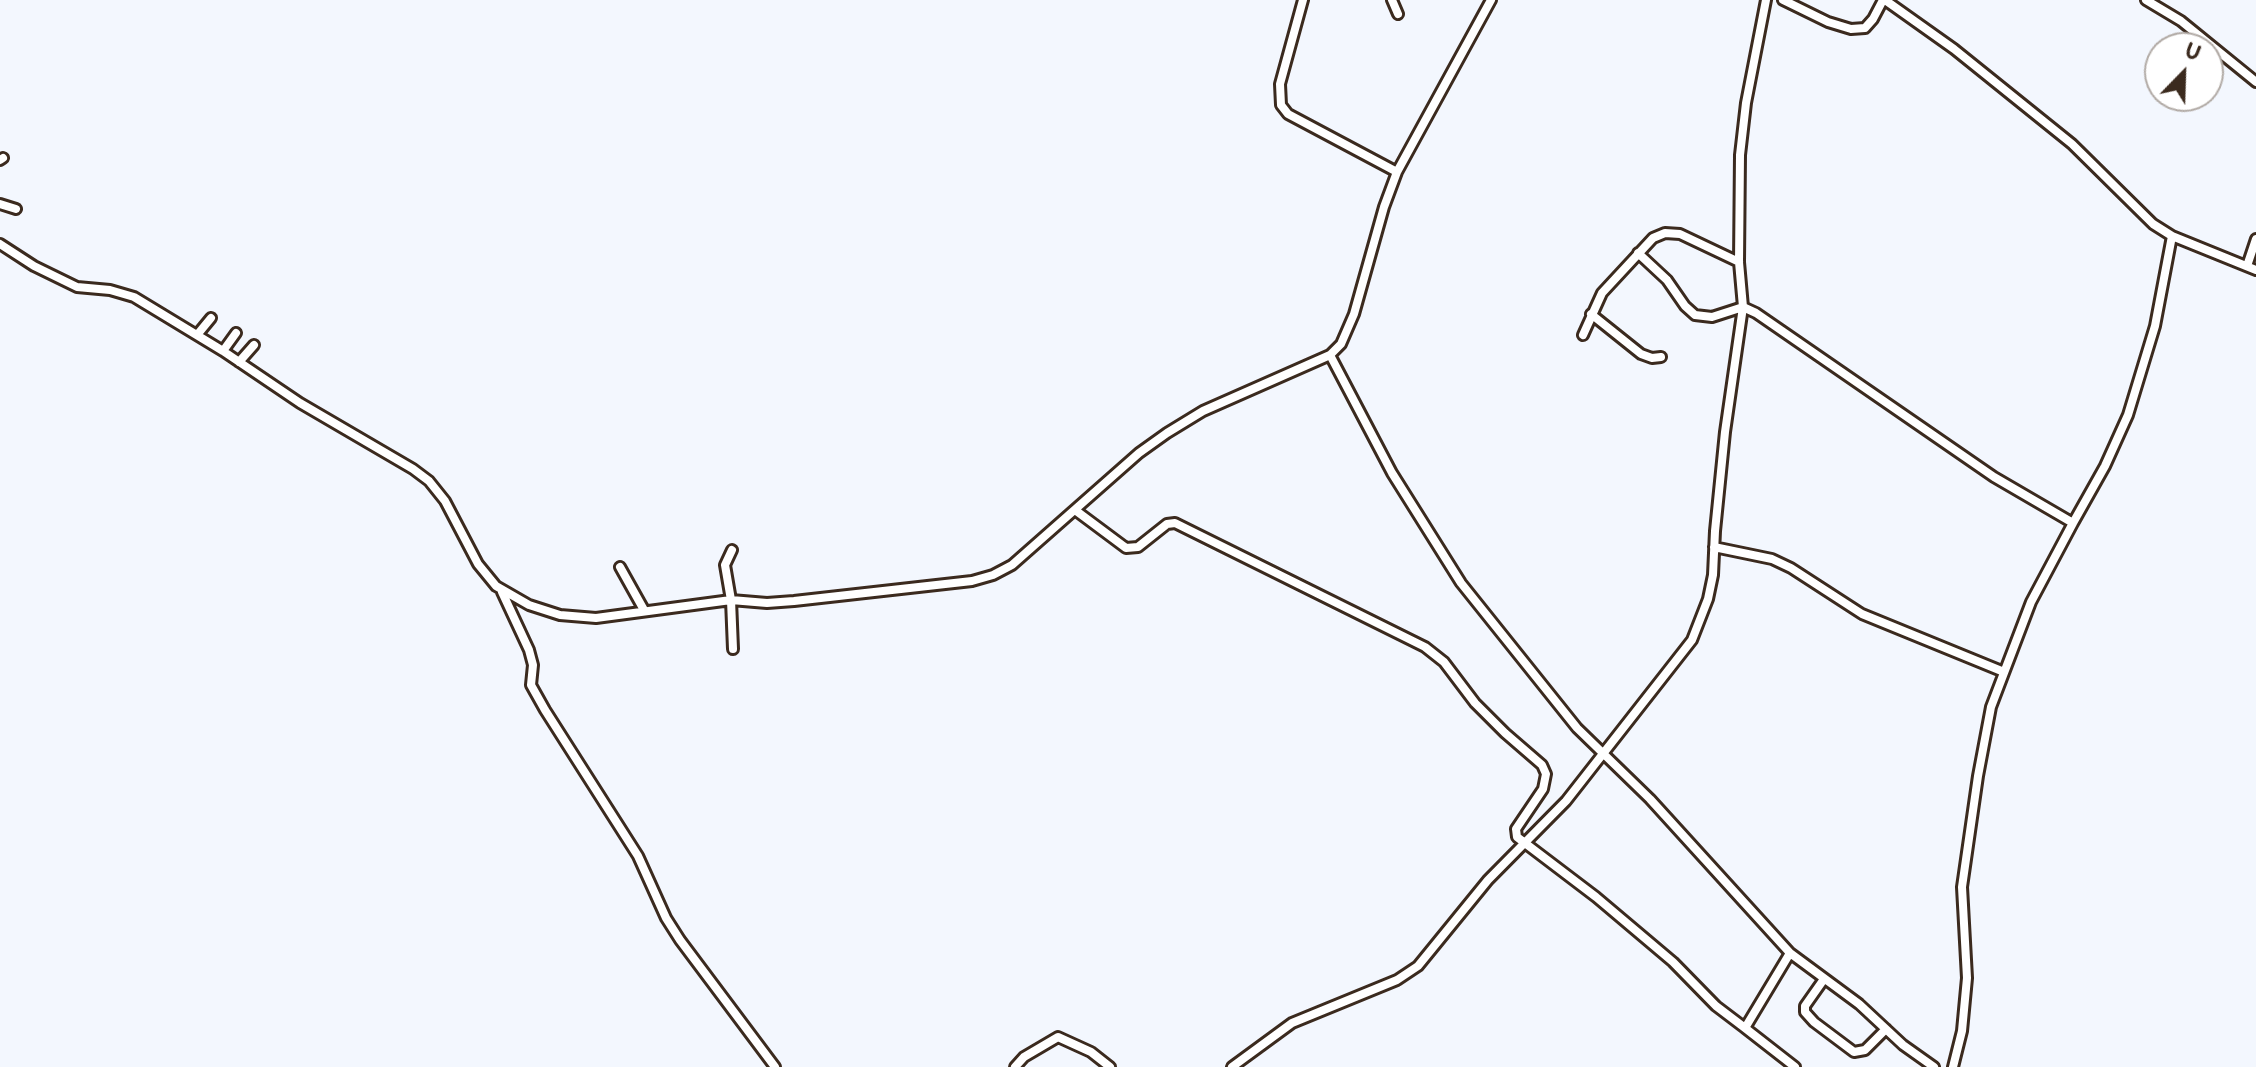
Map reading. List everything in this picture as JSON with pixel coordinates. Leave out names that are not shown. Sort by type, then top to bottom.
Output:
[{"type":"street","points":[[1303,0],[1280,84],[1281,105],[1288,114],[1397,172]]},
{"type":"street","points":[[1392,0],[1398,14]]},
{"type":"street","points":[[502,592],[529,605],[577,618],[731,600],[767,603],[794,601],[972,581],[1012,565],[1139,453],[1203,411],[1330,355],[1341,344],[1354,314],[1397,172],[1491,0]]},
{"type":"street","points":[[1232,1067],[1292,1023],[1397,980],[1418,966],[1488,880],[1566,801],[1692,640],[1708,599],[1713,575],[1725,432],[1743,307],[1739,262],[1740,155],[1746,103],[1766,0]]},
{"type":"street","points":[[1783,0],[1828,22],[1851,29],[1865,28],[1884,0],[1927,29],[2034,112],[2072,144],[2145,218],[2172,236],[2251,268],[2256,239]]},
{"type":"street","points":[[2146,0],[2181,21],[2256,82]]},
{"type":"street","points":[[0,204],[16,209]]},
{"type":"street","points":[[1583,335],[1602,293],[1653,238],[1674,233],[1739,262]]},
{"type":"street","points":[[1953,1067],[1962,1031],[1967,978],[1962,887],[1991,707],[2031,602],[2105,466],[2133,401],[2155,326],[2172,236]]},
{"type":"street","points":[[0,244],[34,266],[77,287],[110,290],[134,297],[429,481],[445,501],[478,564],[502,592],[529,650],[533,665],[531,685],[638,856],[666,918],[775,1067]]},
{"type":"street","points":[[1638,253],[1667,280],[1695,315],[1712,317],[1743,307],[1756,313],[1994,477],[2073,523]]},
{"type":"street","points":[[1591,314],[1641,354],[1661,357]]},
{"type":"street","points":[[197,335],[211,318]]},
{"type":"street","points":[[223,351],[236,333]]},
{"type":"street","points":[[239,362],[254,345]]},
{"type":"street","points":[[1330,355],[1392,473],[1461,583],[1577,728],[1650,799],[1790,953],[1859,1004],[1934,1067]]},
{"type":"street","points":[[1075,510],[1126,548],[1138,547],[1167,524],[1175,523],[1425,647],[1444,662],[1475,703],[1542,765],[1546,774],[1543,789],[1516,829],[1517,837],[1596,897],[1673,962],[1716,1006],[1795,1067]]},
{"type":"street","points":[[1714,547],[1772,559],[1862,614],[2004,672]]},
{"type":"street","points":[[732,550],[725,565],[731,600],[733,649]]},
{"type":"street","points":[[620,567],[644,610]]},
{"type":"street","points":[[1745,1028],[1790,953]]},
{"type":"street","points":[[1824,979],[1805,1006],[1805,1012],[1814,1022],[1854,1052],[1865,1050],[1886,1029]]},
{"type":"street","points":[[1015,1067],[1024,1057],[1058,1037],[1091,1052],[1110,1067]]}]
